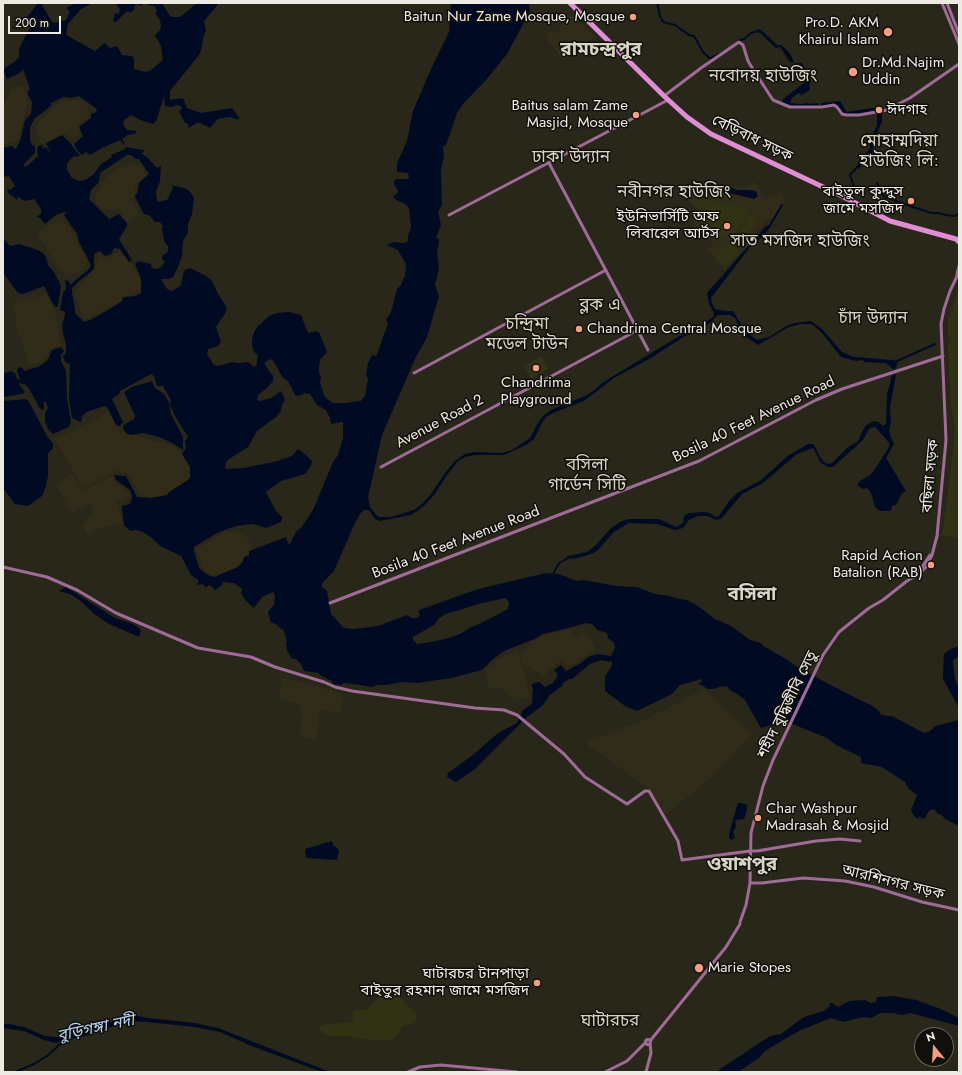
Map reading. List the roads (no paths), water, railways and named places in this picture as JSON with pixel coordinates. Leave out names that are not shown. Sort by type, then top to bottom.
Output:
[{"type":"highway","name":"বেড়িবাধ সড়ক","points":[[570,3],[666,98],[687,117],[703,128],[728,143],[840,195],[890,221],[958,240]]},
{"type":"street","points":[[942,3],[955,30],[959,34]]},
{"type":"street","points":[[947,3],[959,44]]},
{"type":"street","points":[[449,215],[549,163],[666,98],[702,68],[739,42],[743,45],[748,62],[773,100],[790,107],[822,107],[834,105],[842,114],[846,115],[859,115],[881,111],[910,98],[958,64]]},
{"type":"street","points":[[549,163],[648,350]]},
{"type":"street","name":"বছিলা সড়ক","points":[[845,627],[911,578],[922,568],[934,550],[938,527],[946,440],[941,330],[942,317],[959,266]]},
{"type":"street","points":[[414,373],[606,270]]},
{"type":"street","name":"বছিলা সড়ক","points":[[953,286],[959,272]]},
{"type":"street","name":"Avenue Road 2","points":[[381,467],[638,330]]},
{"type":"street","name":"Bosila 40 Feet Avenue Road","points":[[330,603],[699,461],[816,400],[842,389],[943,356]]},
{"type":"street","points":[[3,567],[47,577],[77,590],[116,613],[198,648],[251,657],[275,667],[324,682],[335,687],[352,691],[475,708],[504,710],[516,715],[564,754],[585,777],[627,804],[645,790],[649,791],[678,841],[682,860],[840,839],[860,841]]},
{"type":"street","name":"শহীদ বুদ্ধিজীবি সেতু","points":[[605,1072],[620,1065],[648,1042],[726,947],[740,923],[746,905],[750,883],[752,829],[760,797],[772,760],[823,655],[834,638],[845,627]]},
{"type":"street","name":"আরশিনগর সড়ক","points":[[750,883],[803,878],[845,881],[874,887],[922,902],[959,910]]},
{"type":"street","points":[[646,1072],[651,1053],[648,1042]]},
{"type":"street","points":[[408,1072],[420,1067],[441,1065],[516,1072]]},
{"type":"water","points":[[38,3],[41,3],[54,23],[66,20],[70,12],[66,8],[76,3],[93,3],[81,9],[68,24],[66,35],[95,51],[105,43],[110,48],[117,46],[122,55],[132,56],[134,59],[134,69],[146,72],[151,70],[163,60],[161,46],[155,35],[160,30],[160,20],[155,13],[157,11],[155,6],[148,5],[148,3],[156,3],[157,5],[162,3],[170,16],[180,17],[197,3],[219,3],[204,21],[206,31],[199,55],[170,91],[170,100],[183,98],[187,108],[201,113],[232,108],[240,119],[230,117],[218,119],[210,128],[197,123],[188,128],[188,124],[185,123],[179,111],[182,109],[181,106],[165,106],[164,97],[156,121],[153,124],[140,120],[131,115],[124,120],[123,124],[127,130],[137,131],[135,134],[128,135],[122,139],[125,144],[124,145],[120,140],[90,155],[86,152],[82,155],[74,144],[83,136],[79,127],[91,118],[91,114],[96,112],[97,109],[79,96],[71,98],[64,97],[51,103],[51,106],[35,118],[30,127],[30,140],[32,145],[35,146],[35,153],[24,164],[24,166],[27,166],[38,156],[38,146],[43,145],[42,149],[46,147],[52,155],[46,143],[62,135],[80,156],[73,157],[67,165],[67,170],[72,178],[79,181],[85,180],[93,175],[101,164],[112,157],[111,154],[125,149],[125,147],[144,150],[142,154],[157,168],[161,166],[160,181],[156,192],[157,202],[167,200],[173,188],[171,185],[187,189],[194,198],[192,214],[188,224],[188,233],[183,241],[182,256],[177,269],[173,277],[161,279],[166,288],[171,291],[181,285],[185,270],[190,268],[211,280],[227,308],[216,327],[221,342],[218,346],[208,349],[207,354],[214,365],[218,366],[233,362],[248,362],[254,367],[256,366],[258,355],[254,352],[252,339],[258,326],[269,316],[277,313],[289,312],[301,315],[308,333],[317,331],[320,334],[327,352],[320,360],[319,367],[321,377],[320,383],[324,395],[333,403],[344,403],[361,401],[365,396],[368,378],[366,376],[368,363],[372,355],[376,356],[388,324],[386,319],[392,309],[397,289],[405,277],[406,264],[398,250],[387,245],[394,242],[407,242],[411,227],[409,208],[405,204],[396,200],[393,196],[397,194],[398,191],[394,181],[396,179],[408,179],[409,177],[408,173],[397,172],[397,163],[407,141],[413,111],[449,32],[451,3],[529,3],[530,11],[507,54],[486,80],[463,104],[457,113],[446,145],[443,147],[444,157],[441,169],[442,205],[438,212],[441,225],[436,238],[439,239],[437,252],[439,269],[435,285],[439,296],[427,337],[415,359],[382,435],[368,497],[370,507],[377,516],[391,517],[414,510],[431,494],[455,461],[465,454],[474,452],[503,453],[512,450],[530,438],[543,416],[551,410],[585,396],[602,383],[681,335],[701,326],[714,316],[709,304],[707,293],[766,226],[771,226],[764,235],[750,247],[711,298],[715,309],[733,311],[746,332],[757,340],[769,337],[788,325],[811,321],[822,329],[842,352],[854,357],[893,360],[897,361],[897,365],[894,370],[886,363],[864,362],[863,360],[856,361],[841,357],[822,333],[812,324],[801,324],[789,327],[758,345],[742,334],[735,318],[730,315],[718,315],[703,329],[685,336],[651,358],[614,378],[584,401],[547,416],[534,439],[526,445],[504,455],[475,455],[465,457],[458,461],[434,495],[425,505],[411,515],[380,521],[375,519],[370,511],[364,510],[354,525],[334,571],[322,584],[322,587],[327,591],[331,614],[344,628],[354,629],[378,626],[407,615],[412,618],[417,618],[420,615],[418,611],[422,609],[478,589],[546,573],[559,574],[577,581],[583,580],[617,586],[637,587],[655,594],[687,600],[715,619],[731,626],[750,640],[761,643],[763,646],[802,670],[871,705],[879,711],[880,714],[892,716],[924,733],[930,731],[935,726],[959,720],[959,826],[945,819],[934,809],[929,811],[924,819],[919,817],[918,819],[914,816],[911,810],[917,795],[909,789],[905,782],[882,767],[861,763],[861,757],[836,745],[827,738],[785,721],[761,728],[745,700],[731,691],[727,686],[708,689],[698,683],[702,682],[702,679],[680,685],[672,694],[637,711],[625,706],[605,691],[605,677],[612,665],[612,662],[601,660],[590,664],[572,679],[569,679],[563,683],[562,686],[550,695],[543,705],[526,718],[475,769],[456,782],[447,777],[448,773],[473,755],[498,733],[517,723],[523,710],[532,704],[533,688],[531,685],[539,682],[545,687],[553,683],[558,675],[554,670],[561,665],[566,671],[581,663],[588,657],[598,654],[611,656],[615,648],[614,643],[608,638],[607,633],[597,630],[592,624],[586,623],[542,634],[537,638],[504,651],[482,670],[451,678],[417,683],[401,682],[372,687],[343,683],[342,685],[333,684],[332,681],[319,673],[304,671],[301,664],[296,659],[292,659],[287,650],[287,641],[283,629],[271,623],[268,612],[274,605],[275,596],[273,592],[262,597],[254,608],[246,601],[241,593],[242,589],[234,583],[223,582],[221,586],[215,590],[210,585],[206,587],[202,584],[197,585],[199,581],[191,575],[181,556],[160,546],[143,532],[129,530],[124,525],[122,506],[130,504],[132,496],[130,490],[116,480],[114,475],[126,476],[137,497],[150,498],[167,495],[190,477],[190,467],[182,454],[186,448],[185,441],[188,437],[175,416],[170,405],[171,400],[163,386],[157,386],[154,376],[151,374],[120,391],[119,394],[112,399],[123,422],[120,426],[116,425],[107,407],[104,406],[87,412],[82,416],[81,422],[72,418],[69,399],[70,364],[65,362],[63,356],[66,354],[66,344],[62,325],[65,312],[60,310],[63,293],[66,289],[65,280],[69,281],[70,285],[91,266],[79,242],[77,234],[64,215],[66,212],[56,215],[45,224],[40,218],[36,217],[41,214],[41,209],[34,199],[24,201],[17,196],[18,200],[9,194],[7,189],[10,190],[15,186],[9,176],[3,177],[3,148],[12,146],[16,149],[21,138],[25,120],[31,114],[32,102],[27,93],[30,89],[23,69],[18,74],[7,79],[3,69],[19,57],[19,49],[22,42],[34,22],[25,20]],"holes":[[[127,155],[131,155],[136,159],[139,159],[149,174],[139,183],[138,191],[135,197],[144,214],[149,215],[155,222],[160,222],[163,226],[162,230],[165,243],[168,246],[168,252],[162,256],[162,259],[165,262],[160,268],[155,269],[152,268],[151,264],[138,261],[135,264],[141,279],[141,293],[136,296],[123,297],[122,301],[110,309],[84,322],[75,313],[72,288],[94,268],[94,254],[100,251],[105,256],[111,254],[114,248],[120,249],[129,262],[132,260],[119,239],[127,226],[127,223],[119,214],[109,219],[89,199],[91,190],[99,182],[100,173]],[[271,359],[274,362],[283,378],[288,381],[295,395],[298,396],[305,393],[310,394],[317,405],[326,410],[331,424],[343,422],[343,438],[338,455],[333,462],[313,510],[301,528],[297,530],[290,544],[288,543],[286,537],[249,551],[249,555],[244,557],[243,561],[238,567],[214,577],[208,575],[199,568],[194,547],[217,533],[236,526],[253,524],[266,528],[281,522],[282,517],[276,511],[266,492],[281,481],[305,474],[311,466],[312,461],[298,449],[292,456],[274,462],[243,468],[225,468],[226,462],[248,447],[257,431],[276,417],[281,411],[285,400],[281,391],[271,398],[261,401],[257,400],[258,395],[273,381],[273,376],[265,365],[265,362]],[[506,598],[509,603],[508,609],[460,634],[425,643],[417,644],[413,640],[413,637],[434,625],[439,618],[446,614],[482,603]]]},
{"type":"water","points":[[116,3],[144,3],[141,6],[138,4],[135,5],[134,10],[130,13],[128,11],[126,12],[116,22],[114,22],[114,13],[118,14],[120,10]]},
{"type":"water","points":[[760,29],[777,45],[781,45],[787,50],[794,63],[802,63],[811,81],[809,85],[810,90],[802,95],[799,93],[797,94],[792,98],[790,103],[818,103],[819,106],[821,103],[840,101],[847,112],[871,108],[882,108],[882,122],[874,139],[872,155],[859,169],[857,168],[859,161],[870,148],[870,139],[877,126],[877,111],[857,114],[844,113],[838,107],[789,106],[782,102],[783,99],[806,81],[800,65],[790,62],[780,47],[776,48],[757,30]]},
{"type":"water","points":[[722,184],[738,190],[756,191],[758,196],[754,199],[721,191],[720,187]]},
{"type":"water","points":[[3,238],[10,246],[19,244],[38,250],[44,254],[48,265],[54,272],[61,286],[58,306],[56,307],[53,304],[44,286],[23,294],[18,293],[3,273]]},
{"type":"water","points":[[61,347],[64,351],[61,355],[61,361],[66,371],[67,398],[71,422],[69,427],[53,434],[48,429],[45,421],[45,413],[48,408],[46,402],[44,402],[44,409],[42,410],[28,387],[24,384],[19,383],[25,392],[22,394],[4,397],[3,400],[3,374],[11,371],[15,373],[17,379],[20,380],[17,370],[19,367],[24,371],[38,367],[47,361],[52,350]]},
{"type":"water","points":[[895,374],[890,407],[891,423],[889,430],[894,444],[886,458],[906,491],[901,495],[896,505],[892,506],[891,511],[880,511],[875,507],[871,493],[867,488],[863,489],[857,485],[860,481],[870,475],[889,447],[889,443],[886,439],[876,428],[873,427],[869,429],[863,440],[833,467],[828,467],[821,463],[813,448],[797,454],[763,483],[742,494],[722,518],[716,520],[707,516],[698,516],[689,520],[683,528],[675,530],[657,524],[629,523],[614,532],[594,553],[578,558],[566,558],[568,556],[587,552],[596,545],[611,528],[622,521],[629,519],[659,519],[676,527],[683,523],[684,516],[689,513],[705,512],[716,517],[719,516],[729,501],[737,493],[760,481],[789,455],[808,444],[814,445],[823,461],[827,464],[832,463],[847,448],[858,441],[865,426],[874,421],[879,422],[883,426],[886,424],[887,393],[891,377]]},
{"type":"water","points":[[152,381],[155,388],[164,394],[169,402],[171,414],[183,437],[183,450],[159,437],[143,433],[132,435],[127,434],[123,429],[123,426],[134,419],[135,416],[124,392],[132,387]]},
{"type":"water","points":[[26,399],[53,444],[53,448],[48,453],[48,476],[42,496],[28,506],[15,504],[3,488],[3,401]]},
{"type":"water","points":[[66,587],[115,618],[131,623],[139,628],[141,631],[139,637],[107,623],[70,594],[59,591]]},
{"type":"water","points":[[959,646],[959,656],[953,660],[953,663],[955,679],[959,688],[959,708],[943,679],[943,673],[944,654]]},
{"type":"water","points":[[738,803],[747,805],[747,810],[744,819],[735,820],[736,827],[733,832],[735,838],[731,840],[729,837],[730,830]]},
{"type":"water","points":[[332,841],[333,845],[339,852],[337,860],[306,857],[305,849]]},
{"type":"water","points":[[894,996],[916,1000],[941,1009],[959,1018],[959,1026],[910,1013],[902,1015],[881,1013],[871,1018],[863,1017],[843,1022],[831,1018],[790,1036],[765,1051],[759,1058],[738,1072],[716,1072],[770,1036],[781,1034],[804,1017],[824,1011],[830,1006],[829,1003],[832,1003],[838,1007],[849,1001],[865,1000],[871,1003],[876,1002],[877,997]]},
{"type":"water","name":"বুড়িগঙ্গা নদী","points":[[133,1015],[195,1023],[218,1028],[330,1072],[323,1072],[300,1064],[249,1045],[220,1032],[194,1027],[129,1021],[85,1036],[55,1043],[24,1031],[3,1028],[3,1024],[9,1024],[24,1027],[45,1036],[55,1037],[80,1032]]},
{"type":"waterway","points":[[657,3],[663,22],[675,25],[689,35],[694,36],[703,52],[709,58],[719,54]]},
{"type":"waterway","points":[[738,41],[744,39],[751,33],[758,31],[760,32]]},
{"type":"waterway","points":[[855,189],[850,175],[858,166]]},
{"type":"waterway","points":[[877,183],[883,196],[931,213],[955,216],[959,214]]},
{"type":"waterway","points":[[769,227],[782,205]]},
{"type":"waterway","points":[[895,362],[935,344]]},
{"type":"waterway","points":[[553,574],[559,563],[568,558]]},
{"type":"waterway","name":"বুড়িগঙ্গা নদী","points":[[15,1072],[34,1064],[47,1056],[65,1040]]},
{"type":"place","name":"Baitun Nur Zame Mosque, Mosque","points":[[633,17]]},
{"type":"place","name":"Pro.D. AKM Khairul Islam","points":[[888,32]]},
{"type":"place","name":"Dr.Md.Najim Uddin","points":[[853,72]]},
{"type":"place","name":"ঈদগাহ","points":[[879,110]]},
{"type":"place","name":"Baitus salam Zame Masjid, Mosque","points":[[636,115]]},
{"type":"place","name":"বাইতুল কুদ্দুস জামে মসজিদ","points":[[911,201]]},
{"type":"place","name":"ইউনিভার্সিটি অফ লিবারেল আর্টস","points":[[727,226]]},
{"type":"place","name":"Chandrima Central Mosque","points":[[579,329]]},
{"type":"place","name":"Chandrima Playground","points":[[536,368]]},
{"type":"place","name":"Rapid Action Batalion (RAB)","points":[[931,565]]},
{"type":"place","name":"Char Washpur Madrasah & Mosjid","points":[[758,818]]},
{"type":"place","name":"Marie Stopes","points":[[699,968]]},
{"type":"place","name":"ঘাটারচর টানপাড়া বাইতুর রহমান জামে মসজিদ","points":[[537,983]]},
{"type":"district","name":"রামচন্দ্রপুর","points":[[601,50]]},
{"type":"district","name":"নবোদয় হাউজিং","points":[[763,77]]},
{"type":"district","name":"মোহাম্মদিয়া হাউজিং লি:","points":[[899,152]]},
{"type":"district","name":"ঢাকা উদ্যান","points":[[571,158]]},
{"type":"district","name":"নবীনগর হাউজিং","points":[[674,193]]},
{"type":"district","name":"সাত মসজিদ হাউজিং","points":[[800,242]]},
{"type":"district","name":"ব্লক এ","points":[[600,306]]},
{"type":"district","name":"চাঁদ উদ্যান","points":[[873,319]]},
{"type":"district","name":"চন্দ্রিমা মডেল টাউন","points":[[527,335]]},
{"type":"district","name":"বসিলা গার্ডেন সিটি","points":[[587,476]]},
{"type":"district","name":"বসিলা","points":[[752,595]]},
{"type":"district","name":"ওয়াশপুর","points":[[742,865]]},
{"type":"district","name":"ঘাটারচর","points":[[610,1022]]}]
